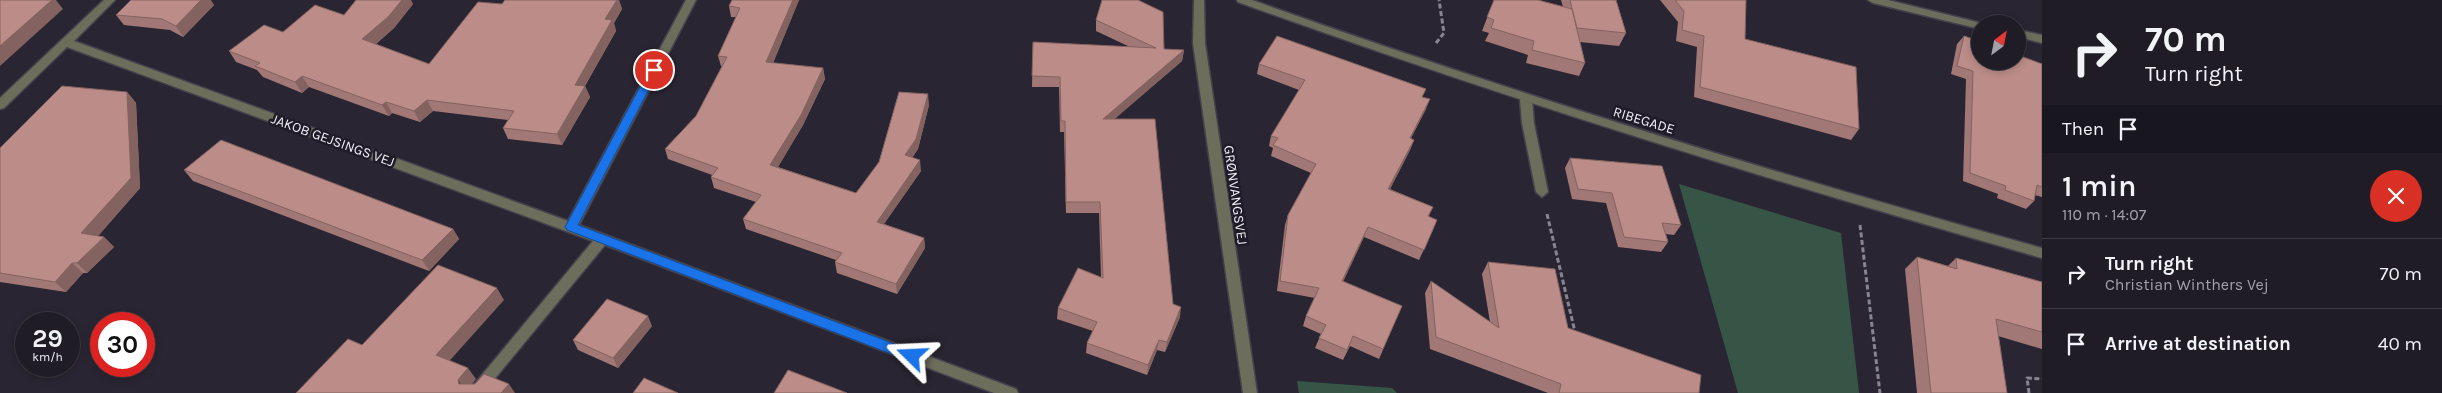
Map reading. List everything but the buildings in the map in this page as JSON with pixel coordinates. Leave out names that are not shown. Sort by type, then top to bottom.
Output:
[{"type":"street","points":[[0,105],[110,0]]},
{"type":"street","points":[[571,227],[691,0]]},
{"type":"street","name":"GRØNVANGSVEJ","points":[[1199,0],[1199,43],[1250,393]]},
{"type":"street","name":"RIBEGADE","points":[[1242,0],[1526,100],[1857,202],[2042,254]]},
{"type":"street","points":[[1874,0],[1971,23]]},
{"type":"street","points":[[2026,36],[2042,40]]},
{"type":"street","name":"JAKOB GEJSINGS VEJ","points":[[65,42],[571,227],[1011,393]]},
{"type":"street","points":[[1526,100],[1528,123],[1542,192]]},
{"type":"street","points":[[474,393],[602,239]]},
{"type":"path","points":[[1424,65],[1434,45],[1444,33],[1439,0]]},
{"type":"path","points":[[1542,192],[1575,334]]},
{"type":"path","points":[[1857,202],[1880,393]]},
{"type":"path","points":[[2029,393],[2027,378],[2042,378]]},
{"type":"green space","points":[[1679,184],[1841,233],[1859,393],[1738,393]]},
{"type":"green space","points":[[1297,381],[1392,388],[1397,393],[1299,393]]},
{"type":"route","points":[[654,70],[571,227],[912,356]]}]
